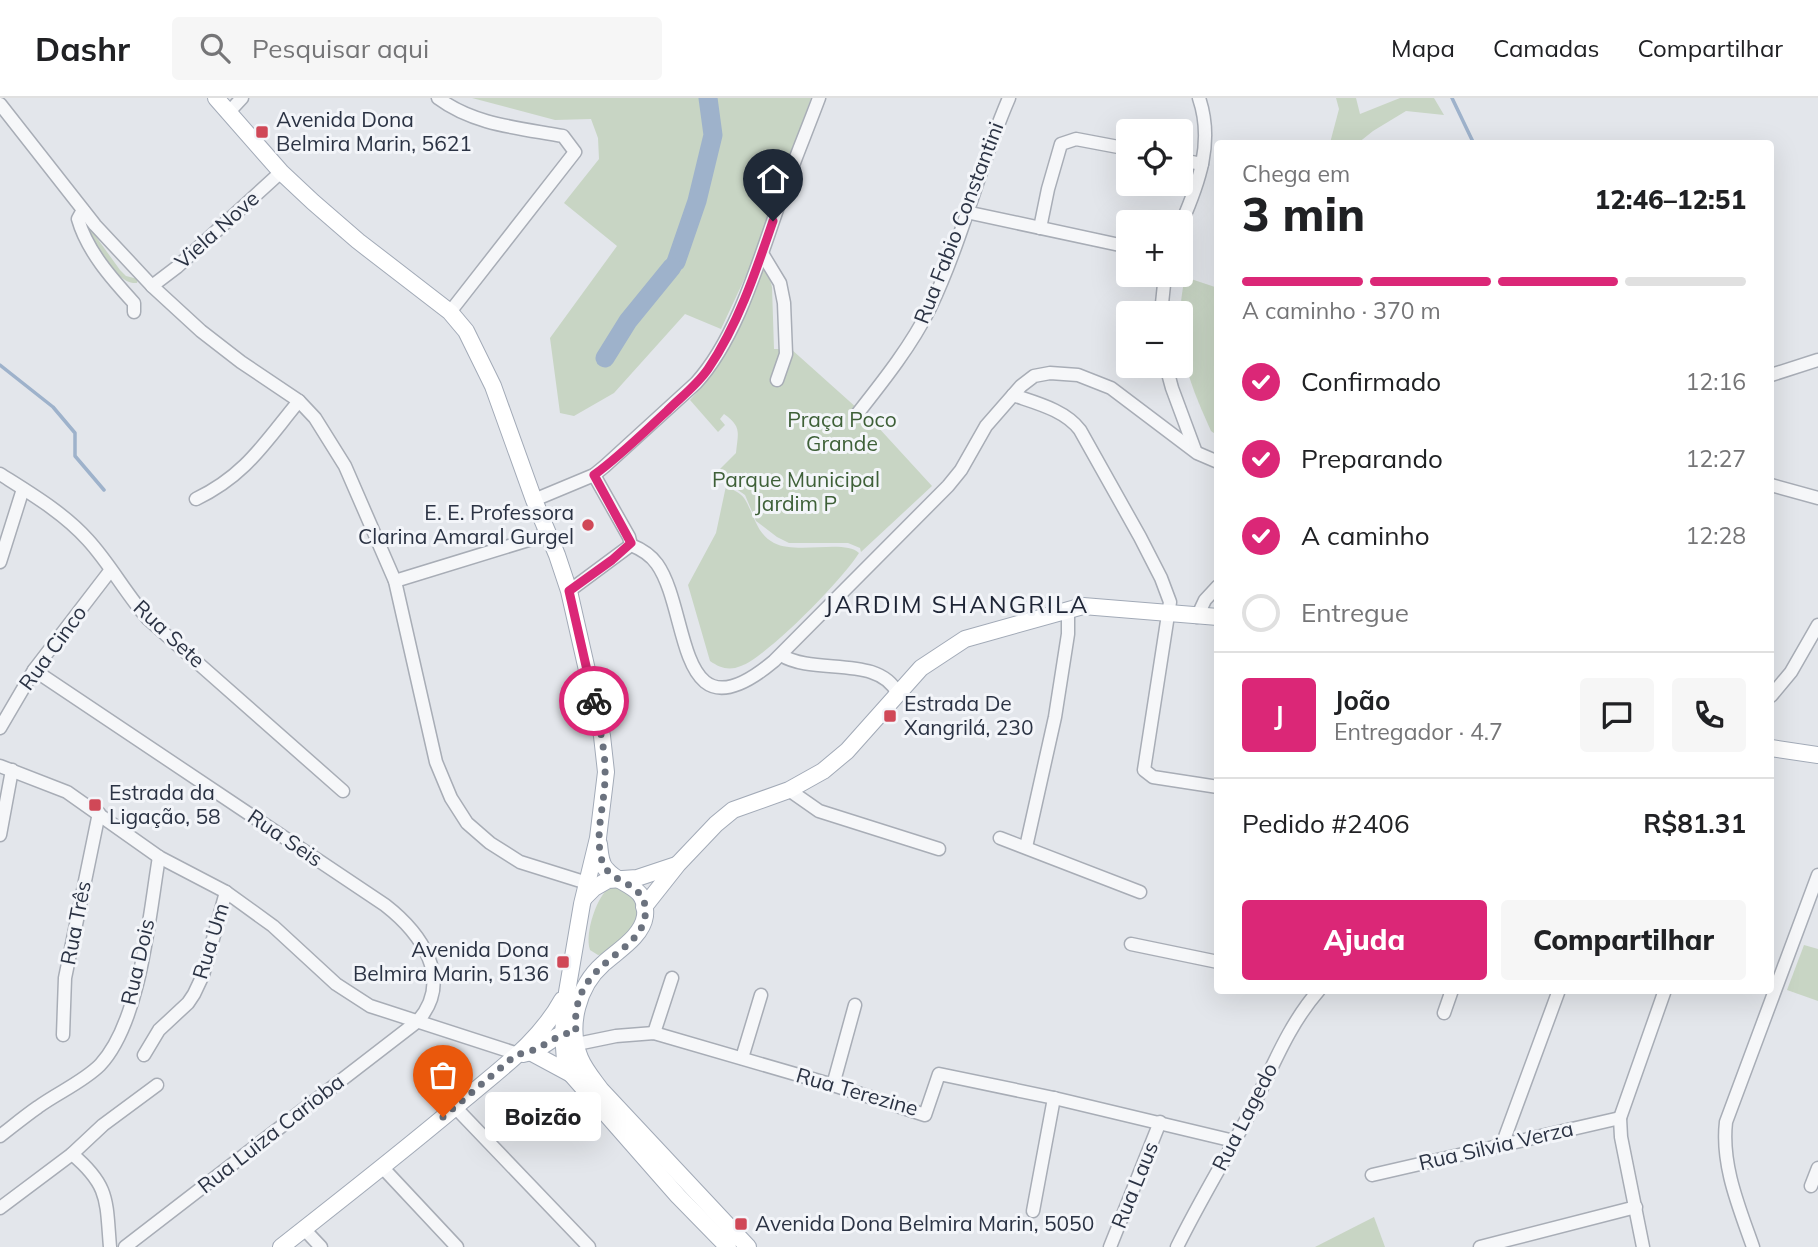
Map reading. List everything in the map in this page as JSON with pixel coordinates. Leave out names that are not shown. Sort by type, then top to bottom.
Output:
[{"type":"main road","points":[[216,98],[281,172],[358,241],[450,312],[466,331],[493,386],[569,591],[602,736],[606,772],[598,838],[567,992],[572,1036],[587,1072],[601,1090],[748,1247]]},
{"type":"main road","points":[[645,907],[678,864],[716,824],[733,810],[789,790],[823,771],[847,751],[921,668],[965,639],[1068,609],[1103,607],[1214,617]]},
{"type":"main road","points":[[1774,748],[1818,755]]},
{"type":"main road","points":[[598,838],[603,866],[636,889],[645,907],[645,918],[640,929],[604,963],[581,993],[565,1061],[571,1074],[678,1196],[728,1247]]},
{"type":"main road","points":[[586,890],[612,880],[621,881],[678,864]]},
{"type":"main road","points":[[576,944],[585,959],[604,963]]},
{"type":"main road","points":[[281,1247],[525,1054],[551,1021],[567,992]]},
{"type":"main road","points":[[525,1054],[572,1036]]},
{"type":"main road","points":[[525,1054],[571,1074]]},
{"type":"street","points":[[229,112],[242,98]]},
{"type":"street","points":[[438,98],[485,122],[563,136],[575,152],[450,312]]},
{"type":"street","points":[[534,500],[594,475],[632,444],[703,376],[719,351],[762,255],[819,98]]},
{"type":"street","name":"Rua Fabio Constantini","points":[[858,414],[916,333],[947,267],[1009,98]]},
{"type":"street","points":[[1186,210],[1202,164],[1206,142],[1199,98]]},
{"type":"street","points":[[0,104],[83,210],[152,286],[201,331],[299,401],[315,418],[345,466],[395,581],[436,762],[451,798],[467,822],[490,843],[520,862],[586,890]]},
{"type":"street","points":[[1040,228],[1061,144],[1076,139],[1116,147]]},
{"type":"street","points":[[1193,162],[1202,164]]},
{"type":"street","name":"Viela Nove","points":[[152,286],[177,267],[281,172]]},
{"type":"street","points":[[83,210],[78,219],[81,229],[107,272],[134,303],[134,312]]},
{"type":"street","points":[[966,212],[1116,244]]},
{"type":"street","points":[[762,255],[780,283],[784,303],[786,354],[777,380]]},
{"type":"street","points":[[1774,374],[1818,360]]},
{"type":"street","points":[[594,475],[631,545],[651,557],[662,571],[669,586],[689,661],[702,679],[716,686],[732,686],[754,677],[781,655],[948,486],[961,470],[986,426],[1026,381],[1040,374],[1078,375],[1111,388],[1197,453],[1214,460]]},
{"type":"street","points":[[1169,378],[1197,453]]},
{"type":"street","points":[[1013,394],[1058,412],[1080,430],[1161,578],[1170,602],[1143,766],[1146,773],[1153,777],[1214,787]]},
{"type":"street","points":[[196,499],[231,480],[245,467],[299,401]]},
{"type":"street","name":"Rua Sete","points":[[0,474],[76,528],[90,541],[131,600],[148,619],[343,791]]},
{"type":"street","points":[[1774,486],[1818,498]]},
{"type":"street","points":[[0,562],[23,489]]},
{"type":"street","points":[[395,581],[548,534]]},
{"type":"street","points":[[569,591],[631,545]]},
{"type":"street","name":"Rua Cinco","points":[[0,728],[34,670],[110,570]]},
{"type":"street","points":[[1197,617],[1205,600],[1214,590]]},
{"type":"street","points":[[1026,848],[1055,717],[1068,634],[1068,609]]},
{"type":"street","points":[[1774,692],[1791,672],[1818,625]]},
{"type":"street","points":[[781,655],[805,663],[874,672],[888,680],[898,694]]},
{"type":"street","name":"Rua Seis","points":[[34,670],[405,921],[428,954],[432,972],[431,1002],[418,1021]]},
{"type":"street","points":[[0,835],[6,768],[67,792],[159,857],[226,892],[273,926],[336,984],[370,1006],[525,1054]]},
{"type":"street","points":[[789,790],[819,811],[939,849]]},
{"type":"street","name":"Rua Três","points":[[63,1035],[65,978],[99,813]]},
{"type":"street","points":[[1000,838],[1140,892]]},
{"type":"street","name":"Rua Dois","points":[[0,1136],[37,1107],[97,1067],[115,1041],[132,1001],[138,978],[159,857]]},
{"type":"street","points":[[1774,993],[1818,875]]},
{"type":"street","name":"Rua Um","points":[[144,1055],[159,1030],[188,1003],[194,993],[203,975],[226,892]]},
{"type":"street","points":[[1130,944],[1214,961]]},
{"type":"street","points":[[654,1033],[673,978]]},
{"type":"street","name":"Rua Lagedo","points":[[1177,1247],[1288,1033],[1316,994]]},
{"type":"street","points":[[1444,1013],[1451,994]]},
{"type":"street","points":[[1502,1144],[1558,994]]},
{"type":"street","points":[[1643,1247],[1621,1137],[1620,1118],[1664,994]]},
{"type":"street","points":[[1753,1247],[1725,1153],[1726,1122],[1774,994]]},
{"type":"street","points":[[742,1058],[761,995]]},
{"type":"street","points":[[833,1085],[855,1005]]},
{"type":"street","name":"Rua Luiza Carioba","points":[[125,1247],[418,1021]]},
{"type":"street","name":"Rua Terezine","points":[[572,1036],[654,1033],[925,1115],[939,1074],[1160,1122],[1234,1141]]},
{"type":"street","points":[[0,1208],[157,1085]]},
{"type":"street","points":[[1033,1211],[1054,1098]]},
{"type":"street","points":[[455,1107],[589,1247]]},
{"type":"street","name":"Rua Silvia Verza","points":[[1372,1175],[1620,1118]]},
{"type":"street","name":"Rua Laus","points":[[1111,1247],[1160,1122]]},
{"type":"street","points":[[72,1154],[92,1173],[106,1196],[110,1247]]},
{"type":"street","points":[[383,1168],[457,1247]]},
{"type":"street","points":[[1811,1186],[1818,1168]]},
{"type":"street","points":[[1480,1247],[1636,1207]]},
{"type":"street","points":[[304,1229],[321,1247]]},
{"type":"green space","points":[[472,98],[811,98],[750,267],[721,329],[685,314],[614,393],[574,416],[560,413],[550,338],[617,246],[564,203],[599,159],[598,138],[591,119],[555,120]]},
{"type":"green space","points":[[1336,98],[1356,98],[1360,114],[1400,98],[1434,98],[1444,115],[1406,111],[1362,140],[1331,140],[1339,109]]},
{"type":"green space","points":[[85,225],[120,270],[126,276],[138,279],[137,283],[129,282],[114,270]]},
{"type":"green space","name":"Parque Municipal Jardim P","points":[[761,267],[767,268],[772,287],[774,349],[791,349],[877,426],[932,486],[861,552],[860,548],[848,543],[789,543],[777,537],[756,521],[745,495],[715,474],[736,453],[736,427],[724,414],[720,419],[725,425],[718,432],[690,400],[706,382]]},
{"type":"green space","points":[[1193,280],[1214,287],[1214,433],[1190,378],[1193,378],[1193,301],[1181,301],[1183,287],[1193,287]]},
{"type":"green space","name":"Parque Municipal Jardim P","points":[[726,486],[743,496],[759,529],[774,543],[795,548],[843,547],[859,553],[822,598],[786,633],[769,648],[737,668],[721,667],[710,661],[688,585],[716,533]]},
{"type":"green space","points":[[612,885],[636,891],[640,924],[604,954],[598,955],[590,950],[590,925],[601,897]]},
{"type":"green space","points":[[1804,945],[1818,949],[1818,1001],[1787,990]]},
{"type":"green space","points":[[1374,1217],[1385,1247],[1315,1247]]},
{"type":"waterway","points":[[676,262],[697,201],[713,135],[708,98]]},
{"type":"waterway","points":[[1452,98],[1472,140]]},
{"type":"waterway","points":[[605,358],[628,321],[672,267]]},
{"type":"waterway","points":[[0,365],[53,407],[75,433],[75,456],[104,490]]},
{"type":"way so far","points":[[443,1117],[517,1054],[532,1053],[563,1033],[576,1032],[575,1023],[581,993],[598,969],[635,936],[645,918],[645,907],[636,889],[603,866],[598,838],[606,772],[594,701]]},
{"type":"place","name":"Avenida Dona Belmira Marin, 5621","points":[[262,132]]},
{"type":"place","name":"E. E. Professora Clarina Amaral Gurgel","points":[[588,525]]},
{"type":"place","name":"Estrada De Xangrilá, 230","points":[[890,716]]},
{"type":"place","name":"Estrada da Ligação, 58","points":[[95,805]]},
{"type":"place","name":"Avenida Dona Belmira Marin, 5136","points":[[563,962]]},
{"type":"place","name":"Boizão","points":[[443,1117]]},
{"type":"place","name":"Avenida Dona Belmira Marin, 5050","points":[[741,1224]]},
{"type":"district","name":"JARDIM SHANGRILA","points":[[957,605]]},
{"type":"route","points":[[594,701],[569,591],[631,545],[594,475],[632,444],[709,368],[745,297],[773,221]]},
{"type":"park label","name":"Praça Poco Grande","points":[[842,432]]}]
